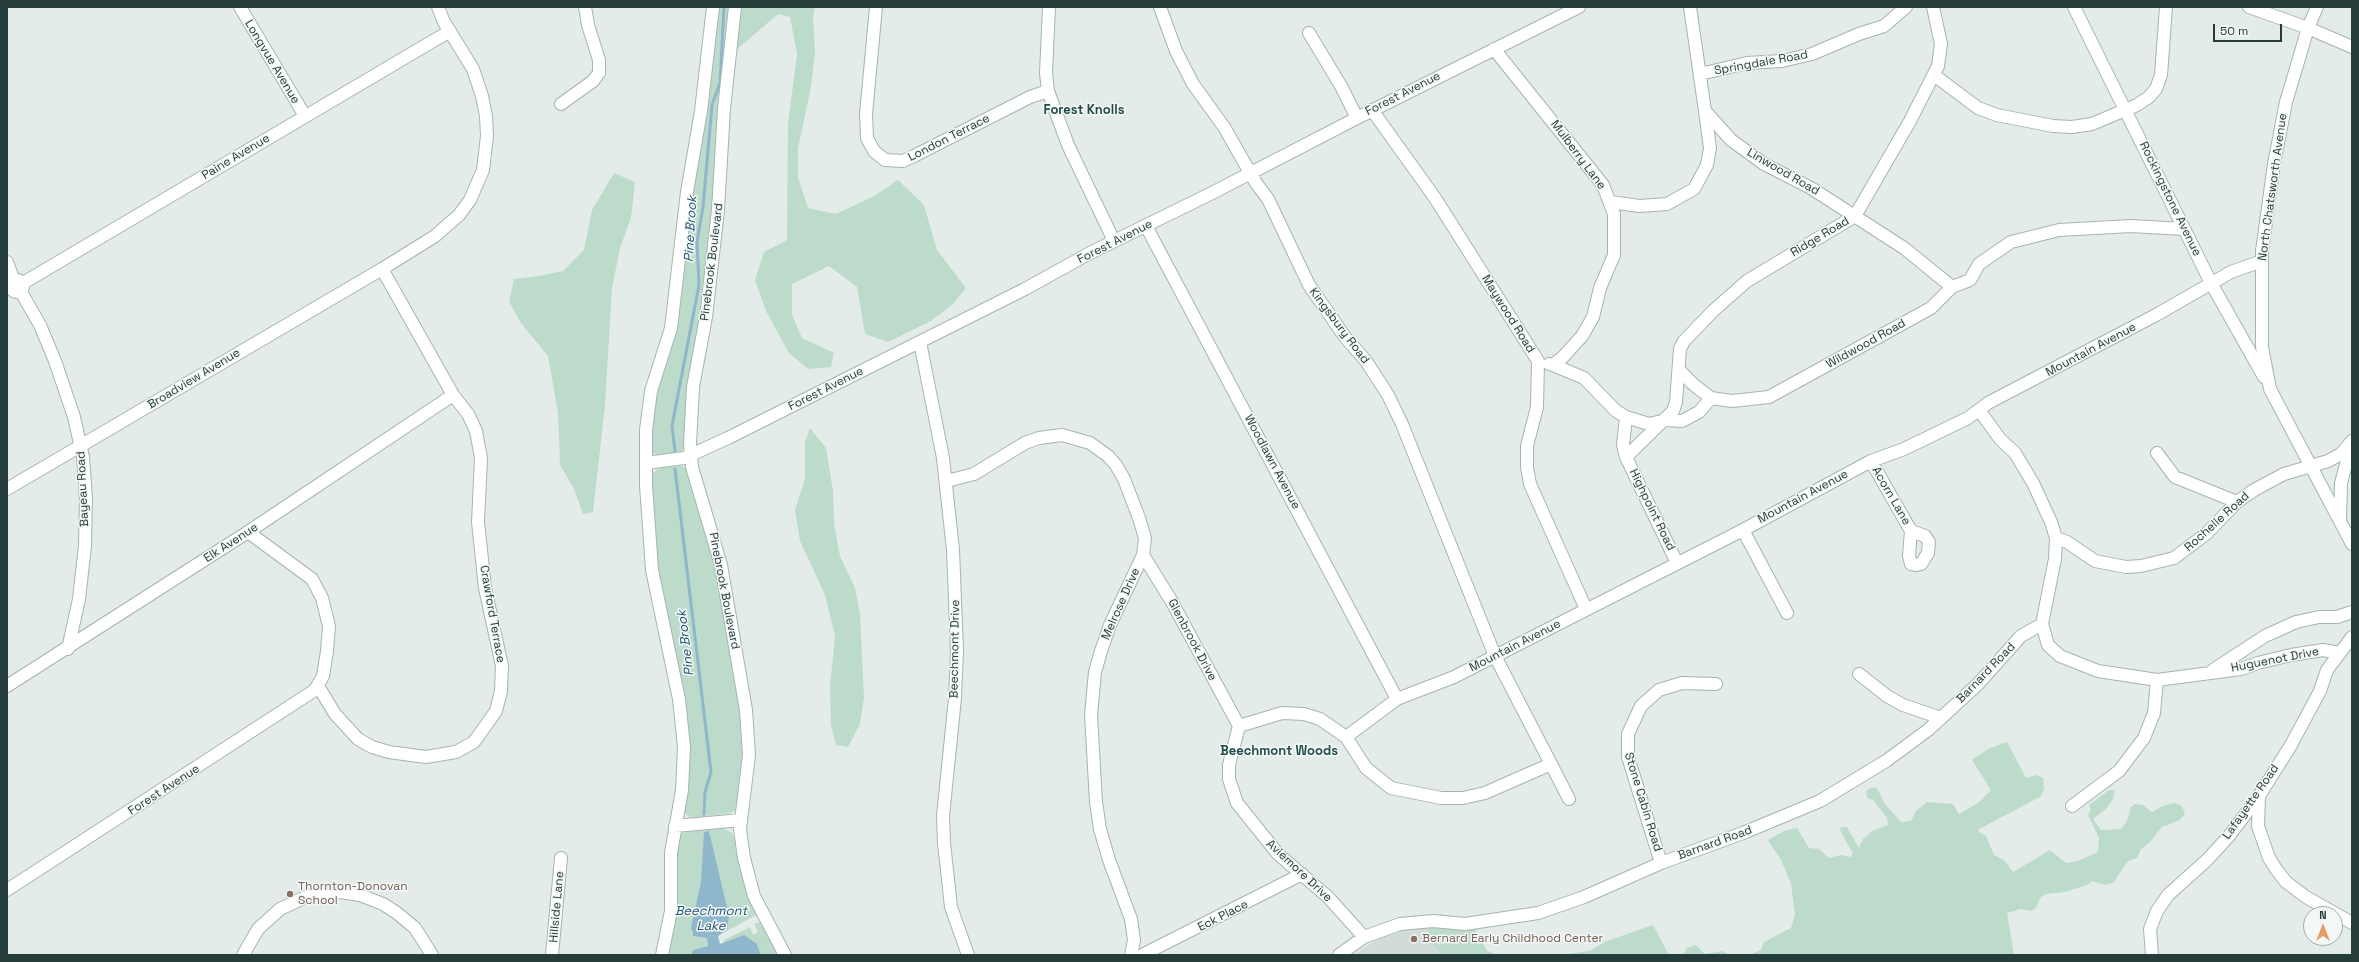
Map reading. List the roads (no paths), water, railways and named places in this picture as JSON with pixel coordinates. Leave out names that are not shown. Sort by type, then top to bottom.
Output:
[{"type":"street","name":"Longvue Avenue","points":[[240,7],[305,116]]},
{"type":"street","name":"Broadview Avenue","points":[[7,489],[382,269],[435,236],[452,221],[470,200],[483,170],[487,136],[482,96],[473,69],[444,22],[438,7]]},
{"type":"street","points":[[561,104],[593,82],[599,73],[599,60],[588,25],[585,7]]},
{"type":"street","points":[[662,955],[671,911],[670,862],[683,776],[683,734],[679,699],[652,570],[646,463],[649,402],[671,328],[686,192],[701,111],[713,7]]},
{"type":"street","name":"Pinebrook Boulevard","points":[[735,7],[724,109],[720,184],[711,271],[691,403],[690,456],[721,565],[746,710],[749,755],[741,820],[742,849],[751,886],[761,911],[785,955]]},
{"type":"street","name":"London Terrace","points":[[876,7],[866,114],[867,138],[874,151],[885,160],[903,161],[1030,97],[1048,91]]},
{"type":"street","points":[[1049,7],[1046,73],[1048,91],[1068,145],[1114,241]]},
{"type":"street","name":"Kingsbury Road","points":[[1160,7],[1176,51],[1193,84],[1224,126],[1250,173],[1268,199],[1309,286],[1345,337],[1366,361],[1388,395],[1402,424],[1495,656]]},
{"type":"street","name":"Forest Avenue","points":[[646,463],[690,456],[920,342],[1114,241],[1579,7]]},
{"type":"street","points":[[1611,202],[1639,206],[1667,204],[1694,189],[1707,165],[1710,148],[1690,7]]},
{"type":"street","name":"Springdale Road","points":[[1700,74],[1747,64],[1782,61],[1812,54],[1859,34],[1884,26],[1906,7]]},
{"type":"street","name":"Ridge Road","points":[[1666,420],[1673,411],[1676,402],[1680,349],[1684,341],[1714,310],[1747,281],[1855,216],[1938,66],[1941,44],[1933,7]]},
{"type":"street","name":"Rockingstone Avenue","points":[[2074,7],[2211,283],[2270,388]]},
{"type":"street","points":[[1934,75],[1958,96],[1978,108],[2026,122],[2072,127],[2092,124],[2126,110],[2149,97],[2156,89],[2161,75],[2166,7]]},
{"type":"street","points":[[2249,7],[2308,28],[2352,48]]},
{"type":"street","name":"North Chatsworth Avenue","points":[[2317,7],[2308,28],[2286,102],[2274,164],[2262,261],[2262,347],[2270,388],[2352,544]]},
{"type":"street","name":"Paine Avenue","points":[[15,288],[450,32]]},
{"type":"street","points":[[1309,33],[1341,86],[1357,118]]},
{"type":"street","name":"Mulberry Lane","points":[[1494,49],[1603,185],[1611,202],[1615,231],[1614,255],[1600,288],[1592,317],[1582,336],[1553,365]]},
{"type":"street","name":"Maywood Road","points":[[1372,110],[1435,198],[1538,361],[1537,407],[1527,446],[1527,467],[1530,484],[1586,610]]},
{"type":"street","name":"Linwood Road","points":[[1705,110],[1731,140],[1748,154],[1811,188],[1904,248],[1952,288]]},
{"type":"street","name":"Woodlawn Avenue","points":[[1146,226],[1397,699]]},
{"type":"street","name":"Wildwood Road","points":[[1711,398],[1732,401],[1769,397],[1931,308],[1952,288],[1970,280],[1979,264],[1994,252],[2011,242],[2059,230],[2132,226],[2184,229]]},
{"type":"street","name":"Mountain Avenue","points":[[1346,737],[1397,699],[1454,677],[1743,530],[1871,461],[1911,445],[1968,418],[1988,403],[2156,315],[2211,283],[2252,263],[2262,261]]},
{"type":"street","name":"Bayeau Road","points":[[7,262],[15,288],[40,324],[56,360],[82,445],[86,498],[85,546],[79,599],[68,648]]},
{"type":"street","name":"Crawford Terrace","points":[[318,686],[335,714],[358,739],[372,747],[408,756],[426,757],[456,752],[474,742],[496,711],[501,691],[502,666],[485,588],[478,522],[479,443],[468,414],[453,395],[382,269]]},
{"type":"street","name":"Beechmont Drive","points":[[920,342],[947,481],[955,569],[957,651],[955,698],[943,816],[944,843],[952,907],[968,955]]},
{"type":"street","points":[[1538,361],[1553,365],[1584,378],[1616,411],[1626,417],[1649,424],[1666,420],[1682,421],[1699,412],[1711,398],[1694,385],[1679,370]]},
{"type":"street","name":"Elk Avenue","points":[[7,686],[248,532],[453,395]]},
{"type":"street","name":"Huguenot Drive","points":[[1979,410],[2000,439],[2014,453],[2033,483],[2056,538],[2055,559],[2042,624],[2048,645],[2066,659],[2098,671],[2157,680],[2241,669],[2272,659],[2323,650],[2340,653]]},
{"type":"street","name":"Highpoint Road","points":[[1626,417],[1623,445],[1626,457],[1677,563]]},
{"type":"street","name":"Highpoint Road","points":[[1626,457],[1666,420]]},
{"type":"street","name":"Melrose Drive","points":[[947,481],[974,474],[1025,443],[1039,438],[1062,435],[1079,438],[1102,450],[1116,465],[1139,518],[1145,538],[1143,555],[1110,624],[1101,651],[1095,672],[1091,715],[1096,802],[1100,829],[1108,860],[1132,918],[1134,940],[1132,955]]},
{"type":"street","points":[[2340,522],[2342,483],[2352,442]]},
{"type":"street","name":"Rochelle Road","points":[[2056,538],[2067,542],[2094,561],[2126,568],[2174,558],[2206,534],[2237,502],[2254,490],[2284,474],[2341,454],[2352,442]]},
{"type":"street","points":[[2157,453],[2175,477],[2237,502]]},
{"type":"street","name":"Acorn Lane","points":[[1871,461],[1911,531]]},
{"type":"street","points":[[1743,530],[1787,612]]},
{"type":"street","points":[[248,532],[312,579],[322,598],[329,626],[323,676],[318,686]]},
{"type":"street","name":"Glenbrook Drive","points":[[1143,555],[1172,602],[1239,726]]},
{"type":"street","name":"Huguenot Drive","points":[[2211,672],[2265,636],[2296,622],[2319,617],[2337,617],[2352,612]]},
{"type":"street","name":"Barnard Road","points":[[1339,955],[1364,937],[1388,927],[1414,921],[1465,924],[1538,913],[1584,897],[1661,863],[1743,833],[1820,801],[1886,761],[1941,718],[1978,684],[2021,636],[2030,629],[2042,624]]},
{"type":"street","name":"Lafayette Road","points":[[2152,955],[2150,929],[2161,906],[2168,895],[2207,860],[2229,836],[2259,796],[2291,745],[2320,691],[2327,670],[2351,636]]},
{"type":"street","points":[[1495,656],[1569,799]]},
{"type":"street","points":[[1859,674],[1887,696],[1903,705],[1941,718]]},
{"type":"street","points":[[2072,806],[2119,771],[2144,738],[2154,713],[2157,680]]},
{"type":"street","name":"Stone Cabin Road","points":[[1661,863],[1628,757],[1628,734],[1641,706],[1659,690],[1682,683],[1716,684]]},
{"type":"street","name":"Forest Avenue","points":[[7,890],[306,698],[318,686]]},
{"type":"street","points":[[1239,726],[1270,715],[1292,713],[1320,719],[1346,737],[1366,768],[1391,788],[1441,798],[1464,798],[1485,793],[1551,764]]},
{"type":"street","name":"Aviemore Drive","points":[[1239,726],[1228,765],[1229,779],[1234,798],[1263,838],[1278,854],[1344,913],[1364,937]]},
{"type":"street","points":[[2259,796],[2257,807],[2258,826],[2269,858],[2276,870],[2286,882],[2306,897],[2352,923]]},
{"type":"street","points":[[675,826],[741,820]]},
{"type":"street","name":"Hillside Lane","points":[[552,955],[561,858]]},
{"type":"street","name":"Eck Place","points":[[1142,955],[1302,874]]},
{"type":"street","points":[[243,955],[258,929],[280,909],[312,894],[340,892],[360,895],[383,904],[397,913],[414,928],[432,955]]},
{"type":"water","name":"Beechmont Lake","points":[[709,831],[729,916],[727,929],[718,936],[720,944],[744,935],[757,944],[761,955],[691,955],[693,950],[708,946],[707,938],[693,936],[691,927],[701,882],[704,832]]},
{"type":"waterway","name":"Pine Brook","points":[[675,451],[672,426],[699,285],[697,242],[703,207],[712,105],[720,83],[724,7]]},
{"type":"waterway","name":"Pine Brook","points":[[675,469],[711,772],[705,792],[704,814]]},
{"type":"place","name":"Thornton-Donovan School","points":[[290,894]]},
{"type":"place","name":"Bernard Early Childhood Center","points":[[1414,939]]},
{"type":"district","name":"Forest Knolls","points":[[1084,110]]},
{"type":"district","name":"Beechmont Woods","points":[[1279,751]]}]
